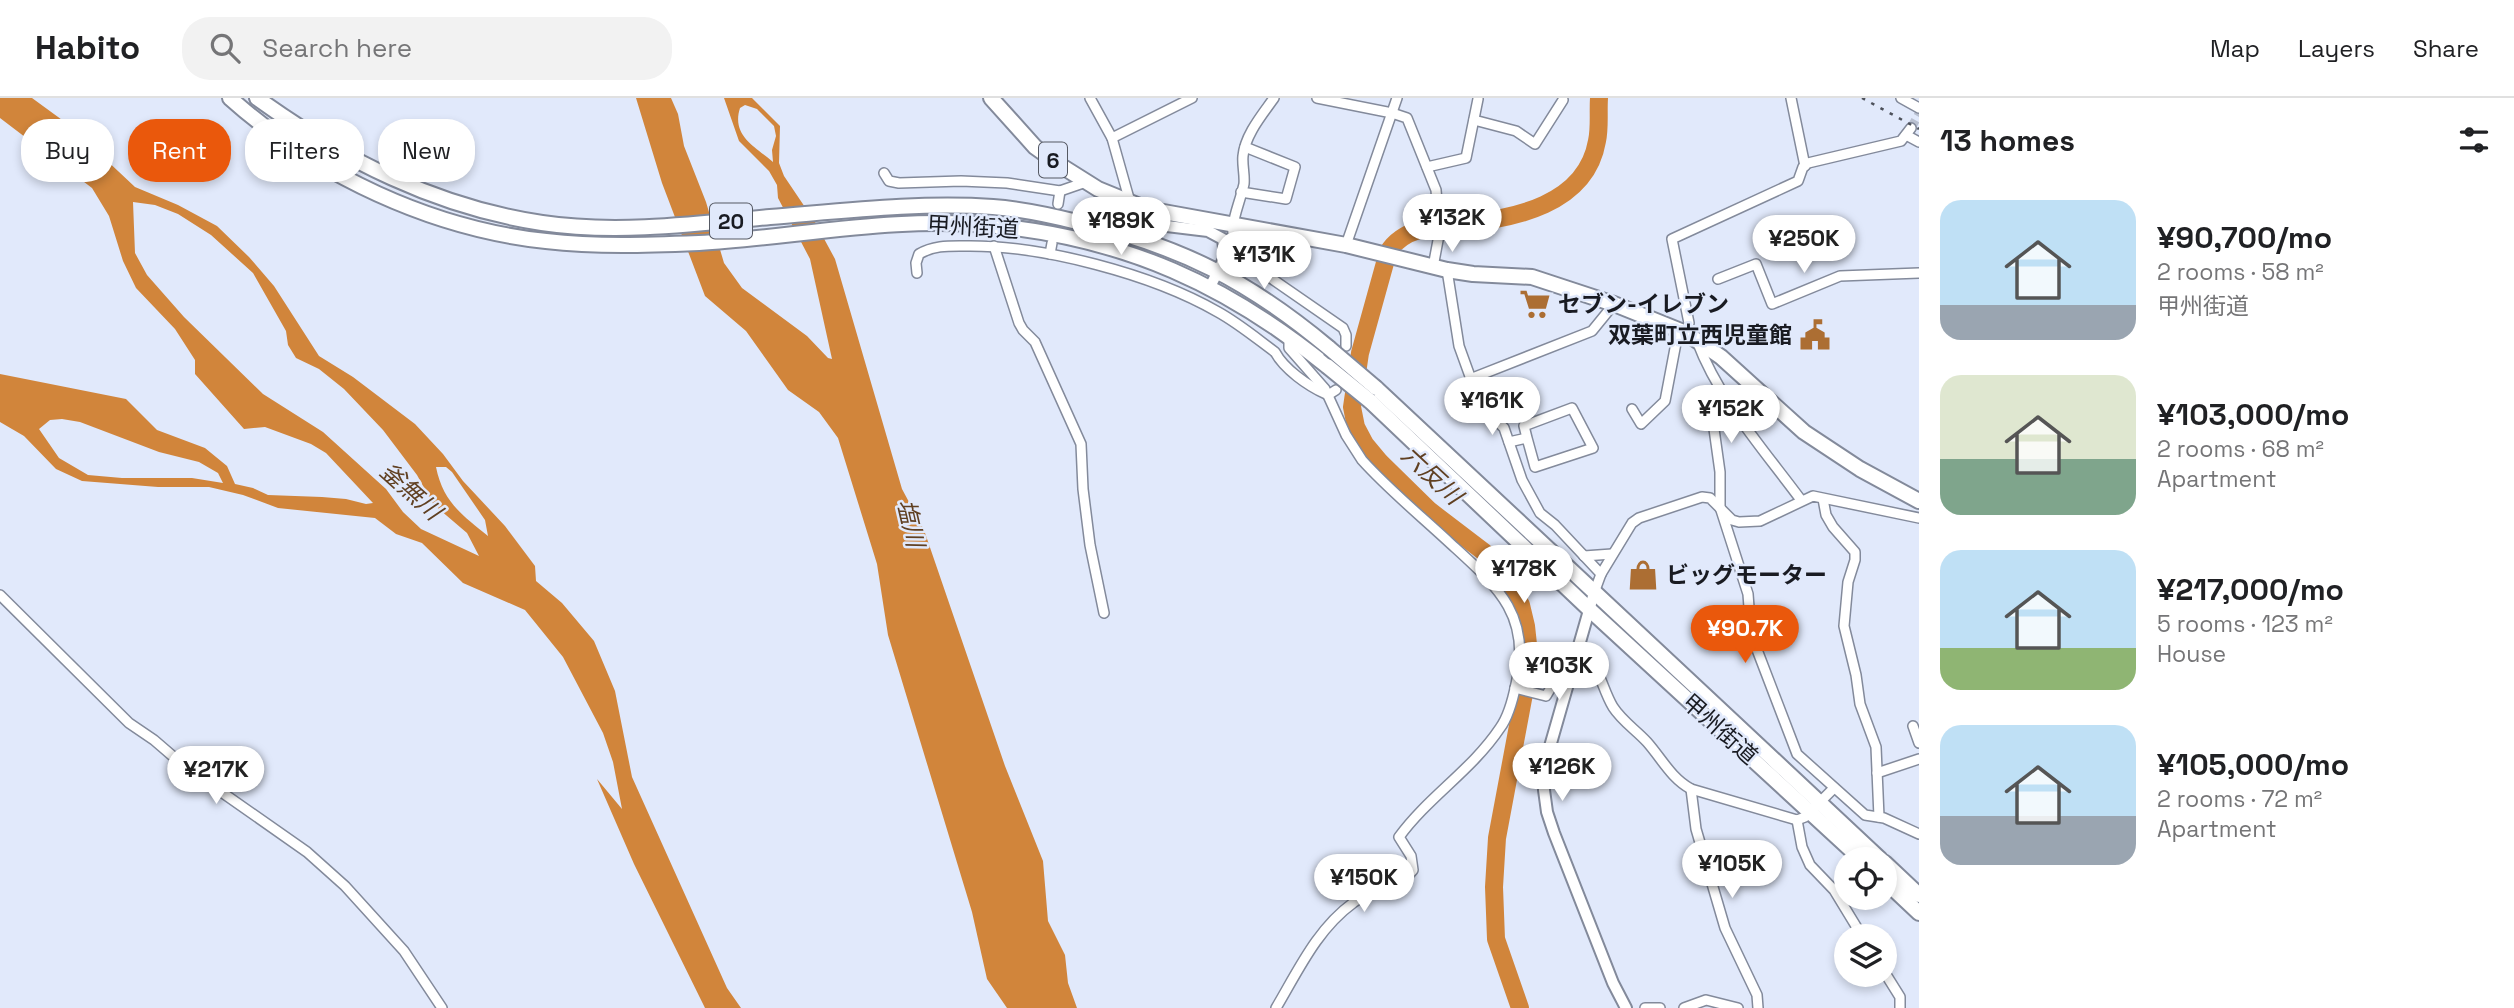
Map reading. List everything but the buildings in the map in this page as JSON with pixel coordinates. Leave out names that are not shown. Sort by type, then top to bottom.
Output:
[{"type":"main road","name":"甲州街道","points":[[230,98],[307,155],[372,191],[419,211],[493,232],[544,241],[596,245],[699,243],[876,226],[994,225],[1102,244],[1149,260],[1210,287],[1290,337],[1327,366],[1373,395],[1594,593],[1815,807],[1850,847]]},
{"type":"main road","name":"甲州街道","points":[[257,98],[318,140],[379,173],[436,197],[496,214],[545,223],[589,226],[698,223],[936,205],[994,207],[1048,215],[1107,229],[1156,244],[1218,271],[1254,292],[1329,348],[1589,609],[1815,807],[1865,847]]},
{"type":"main road","name":"6","points":[[991,98],[1035,147],[1086,182],[1130,202],[1169,214],[1346,245],[1440,269],[1473,274],[1532,277],[1614,304],[1691,336],[1721,357],[1804,432],[1836,454],[1918,497]]},
{"type":"main road","points":[[1897,874],[1919,895]]},
{"type":"main road","points":[[1897,892],[1919,913]]},
{"type":"street","points":[[1090,98],[1112,138],[1135,218],[1142,223],[1208,231],[1223,239],[1226,251],[1210,287]]},
{"type":"street","points":[[1112,138],[1192,98]]},
{"type":"street","points":[[1274,98],[1252,127],[1252,135],[1245,147],[1244,181],[1232,224],[1236,254],[1343,328],[1346,346]]},
{"type":"street","points":[[1317,98],[1407,118],[1436,190],[1438,215]]},
{"type":"street","points":[[1346,245],[1397,98]]},
{"type":"street","points":[[1791,98],[1805,166],[1798,181],[1672,239],[1691,336],[1735,411],[1801,500]]},
{"type":"street","points":[[1900,98],[1919,111]]},
{"type":"street","points":[[1427,167],[1466,159],[1478,99]]},
{"type":"street","points":[[1474,120],[1516,131],[1535,144],[1563,100]]},
{"type":"street","points":[[1805,166],[1826,158],[1901,141],[1909,132],[1919,142]]},
{"type":"street","points":[[1241,192],[1286,199],[1295,167],[1245,147]]},
{"type":"street","points":[[884,173],[889,181],[899,183],[1007,183],[1060,191],[1086,182]]},
{"type":"street","points":[[1058,204],[1060,191]]},
{"type":"street","points":[[1439,235],[1440,269],[1459,346],[1480,404],[1504,428],[1530,498],[1540,513],[1601,573]]},
{"type":"street","points":[[1051,254],[1052,243]]},
{"type":"street","points":[[994,246],[1019,323],[1035,342],[1080,444],[1090,545],[1104,613]]},
{"type":"street","points":[[917,273],[916,262],[919,254],[934,247],[994,246],[1051,254],[1154,284],[1210,308],[1266,345],[1275,352],[1279,360],[1315,389],[1332,392]]},
{"type":"street","points":[[1718,279],[1756,264],[1772,304],[1840,276],[1919,273]]},
{"type":"street","points":[[1470,379],[1592,331],[1614,304]]},
{"type":"street","points":[[1632,409],[1641,424],[1665,401],[1676,343],[1691,336]]},
{"type":"street","points":[[1276,1008],[1315,943],[1334,920],[1351,904],[1371,891],[1403,881],[1413,870],[1411,856],[1399,837],[1411,820],[1469,766],[1501,728],[1517,688],[1520,666],[1518,636],[1503,596],[1484,574],[1362,460],[1346,435],[1332,392],[1289,348],[1290,337]]},
{"type":"street","points":[[1767,397],[1721,418],[1715,424],[1720,472],[1720,507],[1748,594],[1751,634],[1757,654],[1797,754],[1865,815],[1879,817],[1919,834]]},
{"type":"street","points":[[1572,408],[1592,448],[1535,467],[1527,438],[1524,426],[1572,408]]},
{"type":"street","points":[[1509,442],[1527,438]]},
{"type":"street","points":[[1623,1006],[1547,812],[1544,790],[1547,757],[1589,609],[1601,573],[1612,554],[1632,523],[1639,518],[1702,497],[1710,498],[1732,520],[1749,523],[1782,512],[1813,496],[1919,518]]},
{"type":"street","points":[[1823,499],[1826,515],[1833,527],[1855,552],[1848,582],[1844,626],[1860,704],[1876,747],[1879,817]]},
{"type":"street","points":[[1584,556],[1612,554]]},
{"type":"street","points":[[0,595],[129,723],[155,740],[183,765],[307,852],[345,886],[404,951],[442,1008]]},
{"type":"street","points":[[1578,648],[1590,655],[1613,707],[1647,742],[1675,779],[1691,789],[1797,820]]},
{"type":"street","points":[[1517,688],[1545,696],[1562,669],[1572,668]]},
{"type":"street","points":[[1913,726],[1919,743]]},
{"type":"street","points":[[1877,773],[1919,759]]},
{"type":"street","points":[[1797,820],[1815,807],[1833,788]]},
{"type":"street","points":[[1691,789],[1696,829],[1725,928],[1757,995],[1757,1008]]},
{"type":"street","points":[[1797,820],[1802,847],[1810,865],[1834,890],[1855,924]]},
{"type":"street","points":[[1893,987],[1900,998],[1900,1008]]},
{"type":"street","points":[[1684,1008],[1706,1000],[1738,1008]]},
{"type":"street","points":[[1645,1008],[1660,1008]]},
{"type":"water","points":[[0,98],[32,98],[61,119],[21,119],[21,134],[0,118]]},
{"type":"water","name":"塩川","points":[[636,98],[671,98],[678,114],[684,146],[706,202],[724,263],[742,288],[807,336],[832,359],[810,259],[778,198],[777,185],[769,171],[739,141],[724,98],[752,98],[780,126],[779,163],[784,176],[815,222],[835,259],[902,489],[924,530],[1005,766],[1043,861],[1048,921],[1065,955],[1068,983],[1077,1008],[1007,1008],[987,979],[972,912],[888,635],[877,564],[838,438],[819,412],[788,390],[746,331],[705,296],[662,183]],"holes":[[[745,105],[757,109],[774,126],[776,136],[772,150],[773,162],[747,140],[739,126],[740,108]]]},
{"type":"water","points":[[114,167],[135,187],[178,205],[217,226],[274,286],[319,356],[353,377],[415,424],[505,526],[535,566],[536,581],[562,603],[594,641],[615,691],[632,777],[727,988],[741,1008],[705,1008],[634,864],[597,779],[622,809],[613,762],[603,733],[563,657],[525,610],[463,583],[422,543],[396,534],[375,518],[278,508],[243,495],[209,487],[158,487],[82,481],[56,469],[24,436],[0,422],[0,374],[126,399],[157,430],[205,448],[227,466],[235,484],[268,495],[322,497],[373,503],[326,453],[311,444],[265,427],[244,429],[195,374],[195,360],[175,329],[136,288],[123,261],[109,216],[92,188],[84,182],[114,182]],"holes":[[[133,202],[155,205],[178,214],[211,235],[253,273],[286,331],[288,345],[296,358],[319,369],[344,389],[383,430],[417,475],[433,504],[467,533],[479,556],[421,529],[403,512],[386,489],[323,432],[263,394],[184,317],[147,275],[135,253]],[[50,420],[80,422],[159,452],[199,462],[218,473],[223,483],[192,478],[88,475],[59,458],[39,429]],[[436,467],[446,467],[452,472],[485,520],[488,536],[455,507],[443,490]]]},
{"type":"waterway","name":"六反川","points":[[1520,1008],[1496,939],[1494,887],[1497,838],[1529,654],[1521,605],[1506,577],[1484,552],[1429,510],[1380,462],[1365,444],[1356,427],[1352,407],[1360,353],[1388,252],[1394,244],[1420,230],[1481,222],[1524,212],[1563,194],[1578,180],[1590,163],[1598,136],[1599,98]]},
{"type":"tunnel","points":[[1911,128],[1919,114]]},
{"type":"railway","points":[[1862,98],[1919,129]]},
{"type":"place","name":"セブン-イレブン","points":[[1535,304]]},
{"type":"place","name":"双葉町立西児童館","points":[[1815,335]]},
{"type":"place","name":"ビッグモーター","points":[[1643,575]]},
{"type":"water label","name":"釜無川","points":[[411,491]]}]
